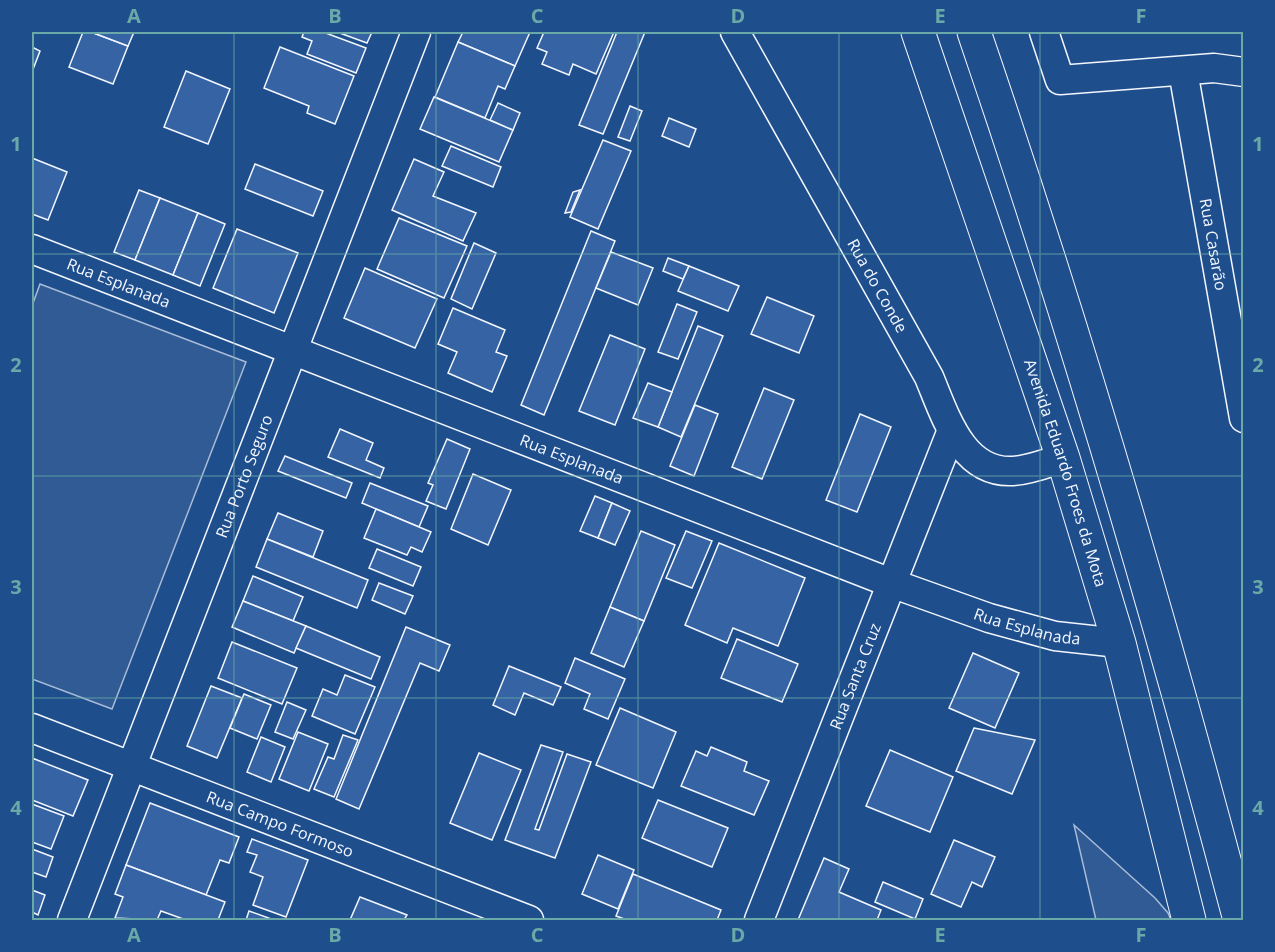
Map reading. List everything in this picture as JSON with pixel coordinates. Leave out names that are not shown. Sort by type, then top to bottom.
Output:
[{"type":"highway","name":"Avenida Eduardo Froes da Mota","points":[[918,32],[1063,458],[1119,643],[1189,921]]},
{"type":"highway","points":[[974,32],[1066,313],[1178,684],[1240,921]]},
{"type":"street","name":"Rua Porto Seguro","points":[[72,921],[416,32]]},
{"type":"street","points":[[1044,32],[1060,80],[1214,68],[1244,72]]},
{"type":"street","name":"Rua do Conde","points":[[730,34],[929,377],[952,430],[968,454],[991,468],[1012,471],[1063,458]]},
{"type":"street","name":"Rua Casarão","points":[[1183,71],[1244,418]]},
{"type":"street","name":"Rua Esplanada","points":[[32,249],[891,583],[989,618],[1055,636],[1119,643]]},
{"type":"street","name":"Rua Santa Cruz","points":[[759,921],[952,430]]},
{"type":"street","name":"Rua Campo Formoso","points":[[32,728],[529,921]]},
{"type":"shaded area","points":[[40,284],[246,362],[112,709],[32,679],[32,306]]},
{"type":"shaded area","points":[[1074,825],[1155,898],[1171,920],[1096,920]]},
{"type":"building","points":[[83,32],[91,32],[128,46],[113,84],[69,67]]},
{"type":"building","points":[[91,32],[134,32],[128,46]]},
{"type":"building","points":[[304,32],[323,32],[366,48],[356,73],[307,54],[312,41],[302,37]]},
{"type":"building","points":[[337,32],[372,32],[367,43]]},
{"type":"building","points":[[463,32],[530,32],[515,66],[458,42]]},
{"type":"building","points":[[544,32],[614,32],[596,74],[573,64],[569,75],[542,64],[547,52],[537,48]]},
{"type":"building","points":[[617,32],[645,32],[603,134],[579,125]]},
{"type":"building","points":[[458,42],[515,66],[505,89],[498,86],[485,118],[435,97]]},
{"type":"building","points":[[32,47],[40,51],[32,72]]},
{"type":"building","points":[[280,47],[354,76],[335,124],[307,113],[309,106],[264,88]]},
{"type":"building","points":[[186,71],[230,89],[208,144],[164,127]]},
{"type":"building","points":[[434,97],[513,130],[499,162],[420,129]]},
{"type":"building","points":[[498,103],[520,113],[513,130],[490,120]]},
{"type":"building","points":[[630,106],[642,111],[630,141],[618,137]]},
{"type":"building","points":[[669,118],[696,129],[689,147],[662,136]]},
{"type":"building","points":[[603,140],[631,151],[598,229],[570,217]]},
{"type":"building","points":[[451,146],[501,167],[493,187],[442,166]]},
{"type":"building","points":[[32,158],[67,172],[48,220],[32,214]]},
{"type":"building","points":[[414,159],[444,172],[433,196],[476,213],[463,241],[392,210]]},
{"type":"building","points":[[255,164],[323,191],[313,216],[245,189]]},
{"type":"building","points":[[139,190],[160,198],[135,260],[114,252]]},
{"type":"building","points":[[580,190],[571,212],[565,213],[573,192]]},
{"type":"building","points":[[160,198],[198,213],[173,275],[135,260]]},
{"type":"building","points":[[198,213],[225,224],[200,286],[173,275]]},
{"type":"building","points":[[399,218],[467,246],[444,298],[377,269]]},
{"type":"building","points":[[237,229],[298,253],[274,313],[213,288]]},
{"type":"building","points":[[591,231],[615,241],[544,415],[521,405]]},
{"type":"building","points":[[474,243],[496,253],[472,309],[451,299]]},
{"type":"building","points":[[611,252],[653,268],[638,305],[596,288]]},
{"type":"building","points":[[668,258],[689,266],[683,279],[663,271]]},
{"type":"building","points":[[689,266],[739,286],[728,311],[678,291]]},
{"type":"building","points":[[365,268],[437,299],[415,348],[344,318]]},
{"type":"building","points":[[767,297],[814,316],[799,353],[751,334]]},
{"type":"building","points":[[677,304],[697,312],[678,359],[658,352]]},
{"type":"building","points":[[453,308],[505,330],[496,352],[507,356],[492,392],[448,373],[457,352],[438,344]]},
{"type":"building","points":[[698,326],[723,336],[681,437],[658,427]]},
{"type":"building","points":[[610,335],[645,349],[615,425],[579,411]]},
{"type":"building","points":[[648,383],[672,392],[658,427],[633,418]]},
{"type":"building","points":[[764,388],[794,400],[762,479],[732,467]]},
{"type":"building","points":[[695,405],[718,414],[694,476],[670,466]]},
{"type":"building","points":[[860,414],[891,427],[857,512],[826,500]]},
{"type":"building","points":[[340,429],[373,443],[366,460],[384,468],[380,478],[328,457]]},
{"type":"building","points":[[447,439],[470,449],[446,509],[426,501],[433,485],[428,483]]},
{"type":"building","points":[[285,456],[352,483],[346,498],[278,471]]},
{"type":"building","points":[[473,474],[511,490],[488,545],[451,529]]},
{"type":"building","points":[[370,483],[428,506],[419,527],[362,503]]},
{"type":"building","points":[[595,496],[612,503],[598,538],[580,531]]},
{"type":"building","points":[[612,503],[630,511],[615,545],[598,538]]},
{"type":"building","points":[[376,509],[431,532],[422,552],[411,547],[407,555],[364,538]]},
{"type":"building","points":[[278,513],[323,531],[313,557],[267,539]]},
{"type":"building","points":[[641,531],[675,545],[644,621],[610,607]]},
{"type":"building","points":[[686,531],[712,541],[692,588],[666,578]]},
{"type":"building","points":[[267,539],[368,580],[357,608],[256,567]]},
{"type":"building","points":[[719,543],[805,578],[778,646],[733,628],[727,643],[685,625]]},
{"type":"building","points":[[377,549],[421,567],[413,586],[369,568]]},
{"type":"building","points":[[253,576],[303,597],[293,621],[243,601]]},
{"type":"building","points":[[379,583],[413,596],[405,614],[372,600]]},
{"type":"building","points":[[243,601],[306,626],[294,653],[232,627]]},
{"type":"building","points":[[610,607],[644,621],[624,667],[591,653]]},
{"type":"building","points":[[306,626],[380,657],[371,679],[296,648]]},
{"type":"building","points":[[406,627],[450,645],[439,671],[420,663],[359,809],[336,799]]},
{"type":"building","points":[[737,639],[798,664],[782,702],[721,678]]},
{"type":"building","points":[[232,642],[297,668],[282,704],[218,678]]},
{"type":"building","points":[[973,653],[1019,673],[995,728],[949,708]]},
{"type":"building","points":[[575,658],[625,679],[608,719],[584,709],[590,694],[565,683]]},
{"type":"building","points":[[509,666],[561,687],[553,705],[524,693],[515,715],[493,705]]},
{"type":"building","points":[[345,675],[375,687],[355,734],[312,716],[323,689],[337,695]]},
{"type":"building","points":[[211,686],[242,698],[217,758],[187,746]]},
{"type":"building","points":[[244,694],[271,705],[257,739],[230,728]]},
{"type":"building","points":[[287,702],[306,710],[293,739],[275,732]]},
{"type":"building","points":[[620,708],[676,732],[653,788],[596,765]]},
{"type":"building","points":[[974,728],[1035,740],[1012,794],[956,771]]},
{"type":"building","points":[[298,732],[328,744],[309,791],[279,779]]},
{"type":"building","points":[[343,735],[358,740],[334,797],[314,789],[328,757],[334,759]]},
{"type":"building","points":[[261,737],[285,747],[271,782],[247,772]]},
{"type":"building","points":[[541,745],[563,752],[535,829],[539,830],[567,754],[591,762],[555,858],[505,840]]},
{"type":"building","points":[[711,747],[747,762],[744,771],[769,781],[754,815],[681,786],[696,751],[707,756]]},
{"type":"building","points":[[890,750],[953,777],[930,832],[866,806]]},
{"type":"building","points":[[479,753],[521,770],[492,840],[450,823]]},
{"type":"building","points":[[32,758],[88,780],[73,816],[32,800]]},
{"type":"building","points":[[658,800],[728,828],[712,867],[642,838]]},
{"type":"building","points":[[150,803],[239,837],[229,863],[220,860],[206,895],[126,865]]},
{"type":"building","points":[[32,804],[64,816],[51,849],[32,842]]},
{"type":"building","points":[[252,839],[308,860],[286,917],[253,905],[263,877],[250,872],[257,855],[247,852]]},
{"type":"building","points":[[954,840],[995,857],[982,887],[972,882],[961,907],[931,894]]},
{"type":"building","points":[[32,849],[53,857],[46,877],[32,872]]},
{"type":"building","points":[[598,855],[634,870],[618,909],[582,894]]},
{"type":"building","points":[[824,858],[849,869],[839,892],[881,910],[877,920],[798,920]]},
{"type":"building","points":[[126,865],[225,902],[218,920],[186,920],[161,911],[157,920],[115,918],[123,897],[115,894]]},
{"type":"building","points":[[633,874],[721,910],[717,920],[627,920],[616,916]]},
{"type":"building","points":[[883,882],[923,899],[915,919],[875,902]]},
{"type":"building","points":[[32,890],[45,895],[38,915],[32,912]]},
{"type":"building","points":[[360,897],[407,915],[404,920],[350,920]]},
{"type":"building","points":[[249,911],[274,920],[246,920]]}]
